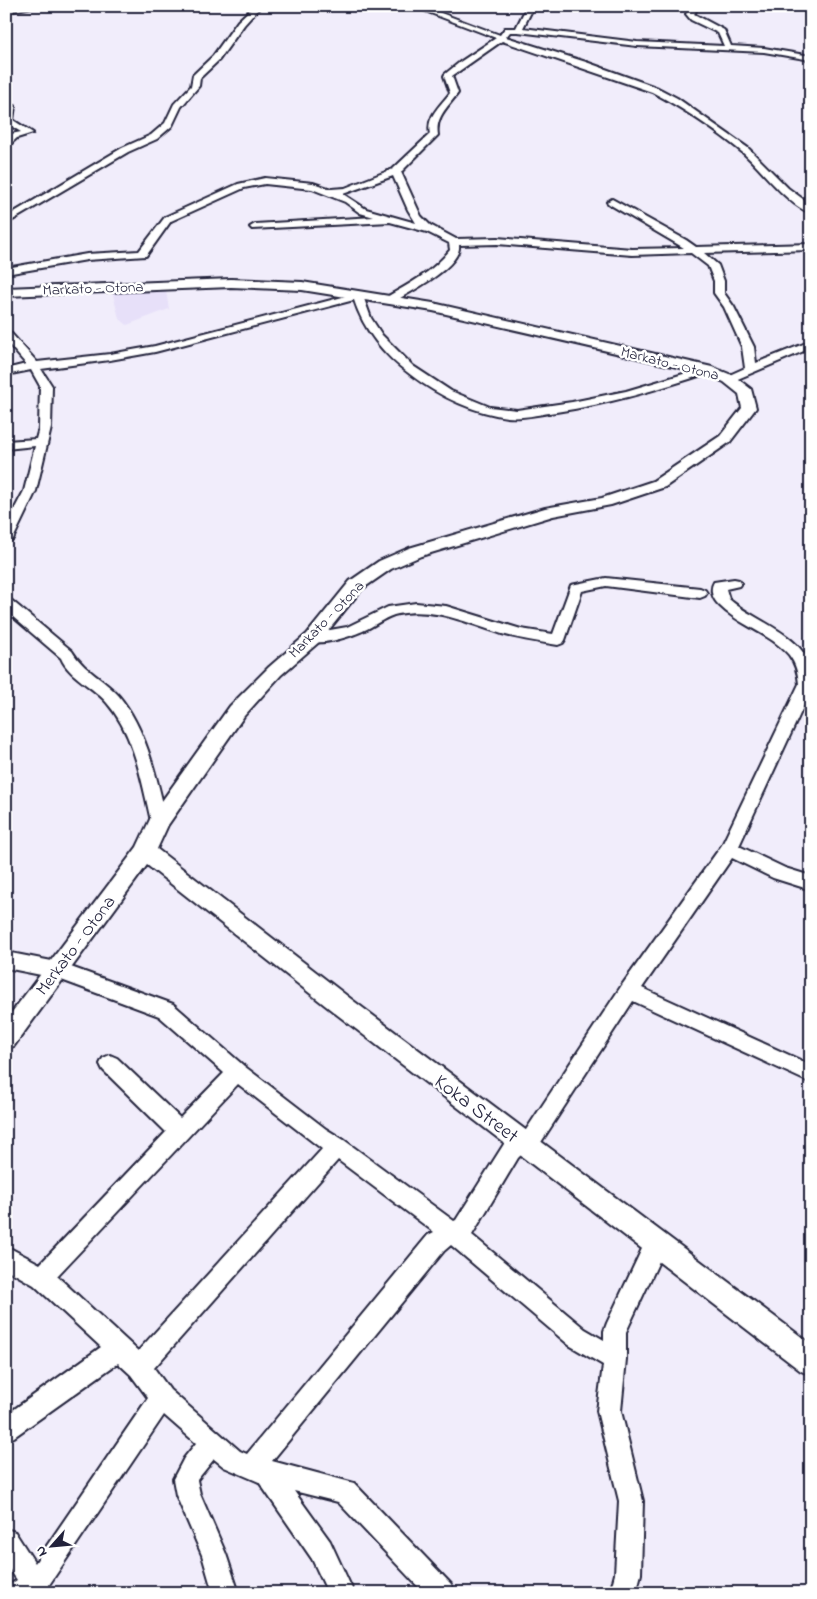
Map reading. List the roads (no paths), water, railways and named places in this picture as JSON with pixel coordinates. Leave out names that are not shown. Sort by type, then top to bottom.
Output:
[{"type":"main road","name":"Markato - Otona","points":[[6,292],[231,283],[280,284],[433,307],[707,370],[729,379],[746,392],[749,408],[725,439],[659,484],[605,502],[551,511],[415,552],[385,564],[356,586],[313,638],[275,670],[237,710],[159,821],[145,852]]},
{"type":"main road","name":"Merkato - Otona","points":[[6,1039],[145,852]]},
{"type":"main road","name":"Koka Street","points":[[145,852],[523,1144],[811,1361]]},
{"type":"street","points":[[6,10],[35,6]]},
{"type":"street","points":[[6,228],[6,222],[125,150],[154,137],[169,124],[177,106],[195,86],[196,77],[216,58],[241,24],[258,6]]},
{"type":"street","points":[[415,6],[655,90],[674,100],[745,150],[785,190],[811,210]]},
{"type":"street","points":[[518,30],[523,23],[525,12],[530,6]]},
{"type":"street","points":[[696,6],[690,14],[721,32],[730,49]]},
{"type":"street","points":[[330,192],[346,191],[396,171],[434,135],[432,125],[435,118],[451,100],[454,93],[448,76],[459,64],[502,38],[508,30],[637,44],[764,50],[811,58]]},
{"type":"street","points":[[6,145],[14,136],[29,133],[9,120],[11,106]]},
{"type":"street","points":[[396,171],[410,207],[418,222],[426,229]]},
{"type":"street","points":[[6,271],[87,257],[142,254],[168,219],[242,186],[266,181],[313,186],[348,200],[363,211],[426,229],[454,242],[496,241],[632,252],[811,247]]},
{"type":"street","points":[[612,202],[696,251],[713,265],[719,281],[719,293],[729,307],[748,347],[751,369]]},
{"type":"street","points":[[255,227],[389,219]]},
{"type":"street","points":[[389,300],[429,278],[446,264],[456,250],[454,242]]},
{"type":"street","points":[[6,372],[34,366],[103,358],[154,349],[276,320],[358,296],[367,322],[395,357],[423,379],[478,407],[506,413],[574,406],[648,389],[707,370]]},
{"type":"street","points":[[6,334],[34,366],[46,386],[42,442],[30,490],[6,539]]},
{"type":"street","points":[[729,379],[811,344]]},
{"type":"street","points":[[793,353],[811,349]]},
{"type":"street","points":[[6,445],[42,442]]},
{"type":"street","points":[[313,638],[358,628],[375,617],[397,609],[420,607],[442,608],[521,634],[558,640],[576,588],[606,582],[700,593]]},
{"type":"street","points":[[258,1470],[436,1242],[452,1232],[463,1229],[511,1151],[523,1144],[729,849],[806,684],[802,660],[786,644],[727,605],[719,596],[719,585],[734,583]]},
{"type":"street","points":[[6,603],[115,702],[128,723],[149,779],[159,821]]},
{"type":"street","points":[[729,849],[761,866],[796,880],[811,883]]},
{"type":"street","points":[[6,960],[57,970],[166,1010],[237,1072],[319,1136],[337,1147],[452,1232],[577,1337],[615,1359]]},
{"type":"street","points":[[629,991],[811,1074]]},
{"type":"street","points":[[110,1064],[180,1132]]},
{"type":"street","points":[[42,1277],[237,1072]]},
{"type":"street","points":[[139,1367],[337,1147]]},
{"type":"street","points":[[623,1593],[628,1574],[631,1501],[609,1411],[615,1359],[615,1331],[656,1244]]},
{"type":"street","points":[[6,1257],[42,1277],[139,1367],[162,1398],[232,1459],[258,1470],[345,1492],[442,1593]]},
{"type":"street","points":[[6,1429],[119,1348]]},
{"type":"street","points":[[6,1542],[32,1590],[162,1398]]},
{"type":"street","points":[[213,1442],[192,1466],[185,1479],[188,1494],[214,1554],[226,1593]]},
{"type":"street","points":[[258,1470],[321,1550],[341,1593]]}]
